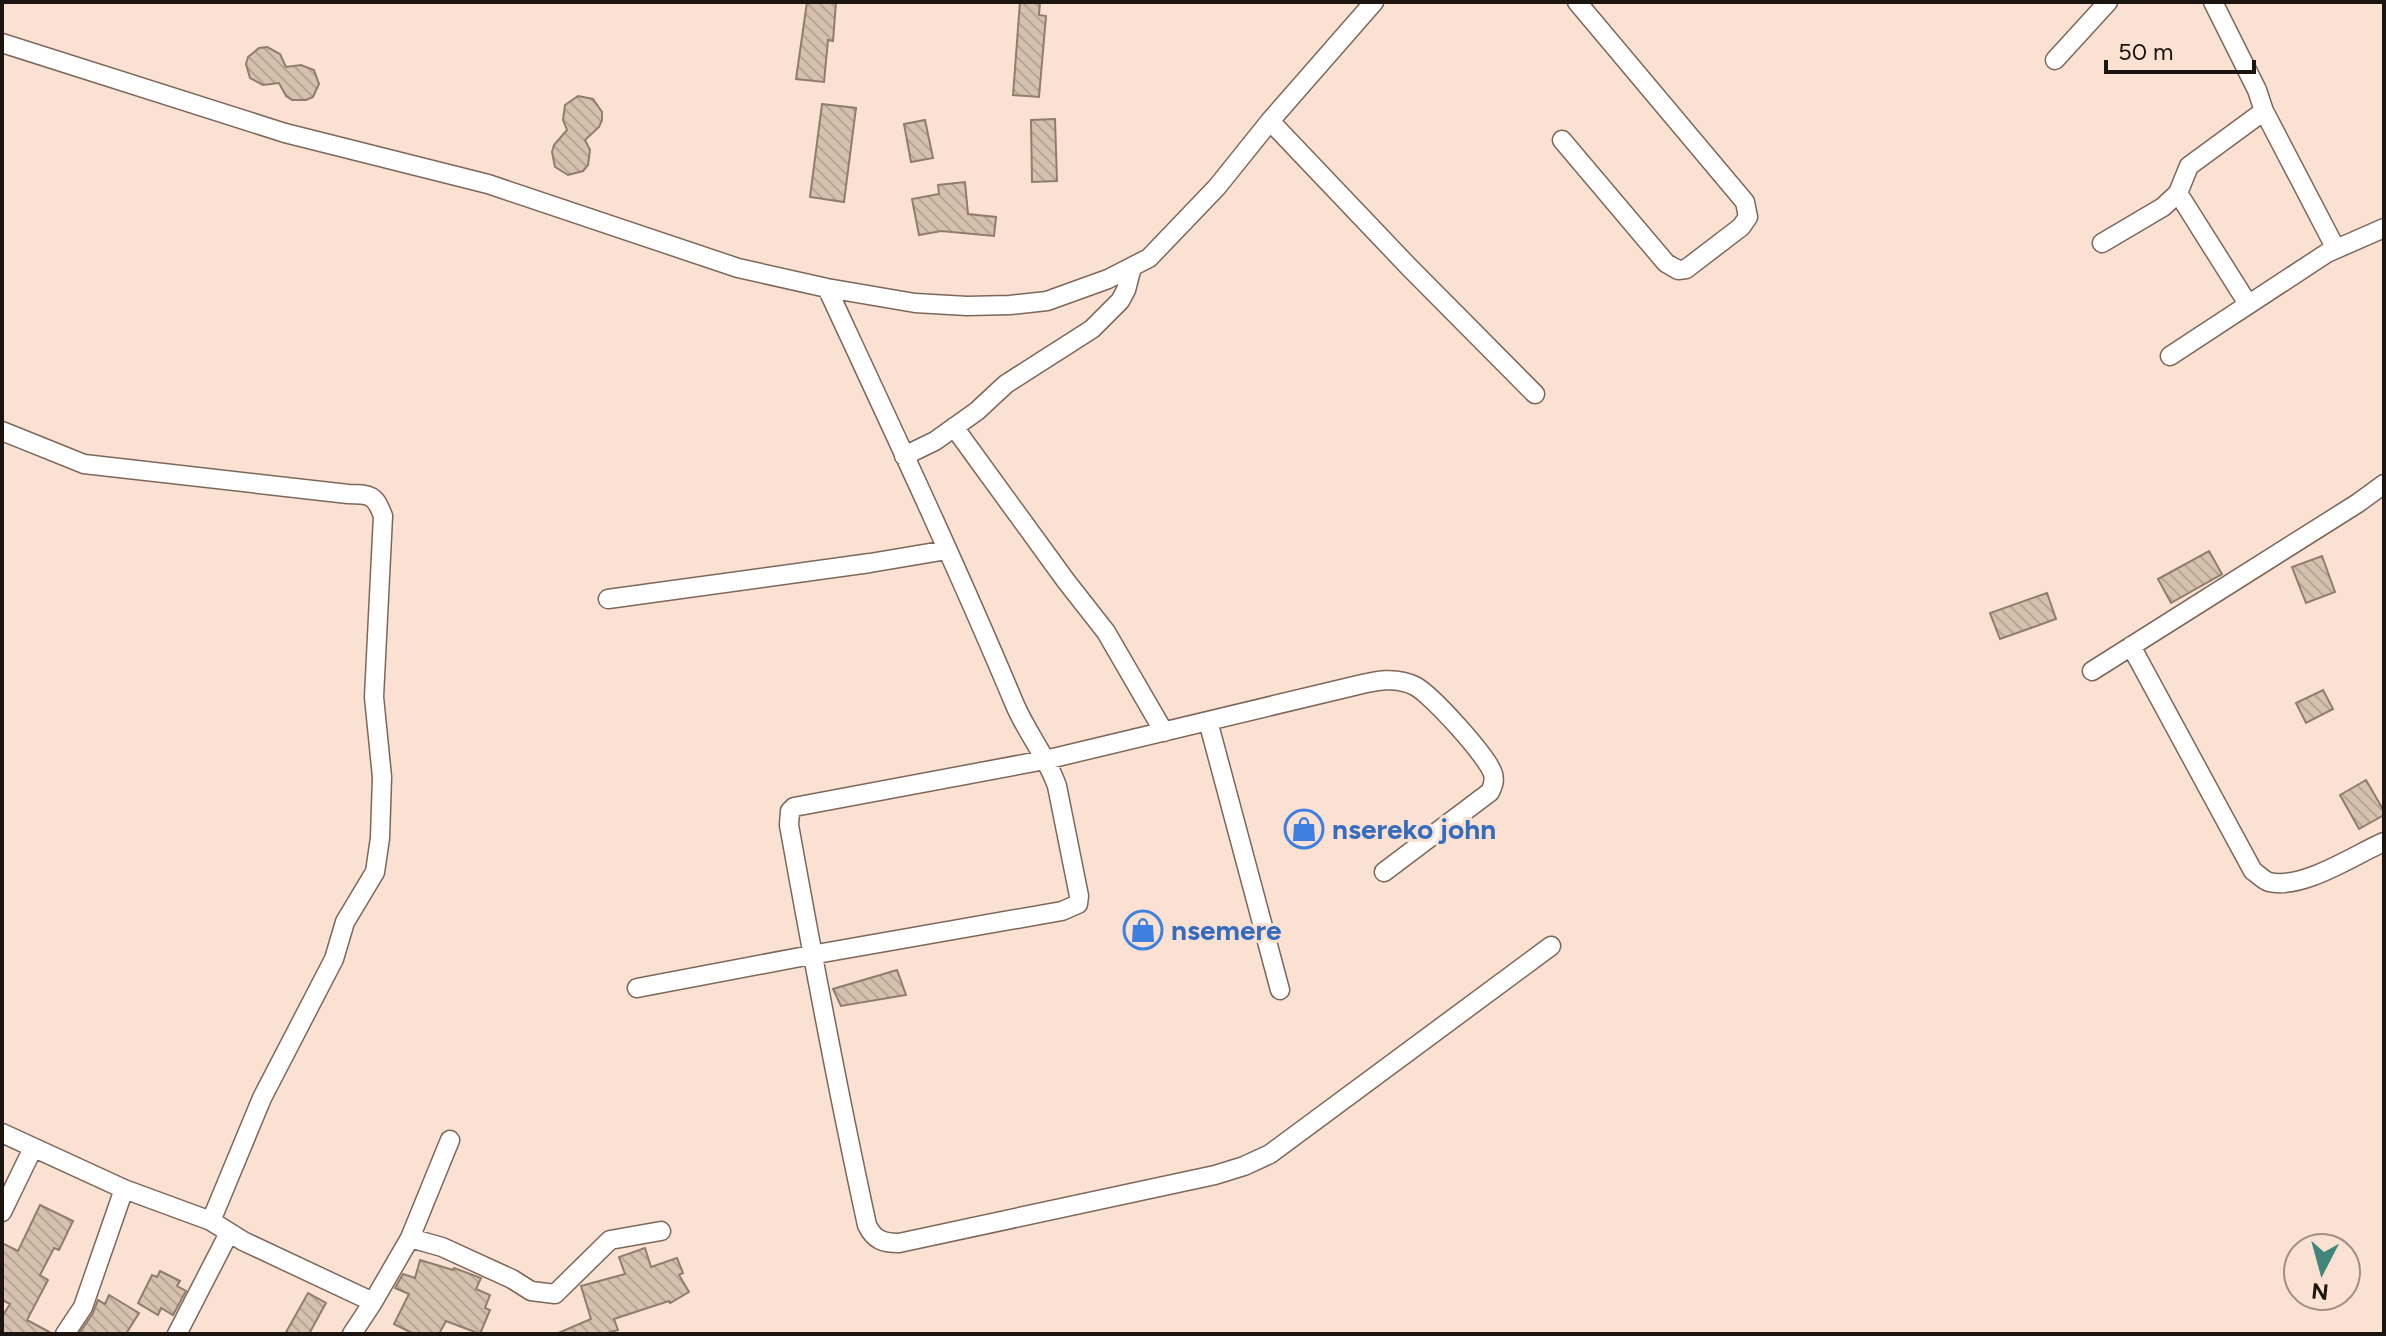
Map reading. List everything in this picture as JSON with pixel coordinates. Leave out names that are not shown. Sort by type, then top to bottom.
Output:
[{"type":"street","points":[[2,43],[285,133],[488,184],[738,268],[915,303],[1010,305],[1047,301],[1108,279],[1149,258],[1217,187],[1374,2]]},
{"type":"street","points":[[1562,140],[1666,263],[1678,270],[1686,269],[1741,227],[1748,217],[1745,202],[1577,2]]},
{"type":"street","points":[[2055,60],[2108,2]]},
{"type":"street","points":[[2213,2],[2257,90],[2264,111],[2336,249]]},
{"type":"street","points":[[2102,243],[2163,207],[2178,193],[2189,166],[2264,111]]},
{"type":"street","points":[[1270,121],[1535,394]]},
{"type":"street","points":[[2178,193],[2248,304]]},
{"type":"street","points":[[2170,356],[2336,249],[2384,228]]},
{"type":"street","points":[[904,456],[935,441],[977,411],[1006,384],[1070,344],[1108,315],[1126,290],[1132,267]]},
{"type":"street","points":[[637,988],[1062,911],[1078,904],[1057,786],[1021,719],[827,288]]},
{"type":"street","points":[[954,427],[1106,632],[1164,732]]},
{"type":"street","points":[[2,431],[84,464],[367,494],[378,502],[383,516],[374,697],[382,777],[380,838],[375,872],[345,922],[334,959],[262,1098],[211,1221]]},
{"type":"street","points":[[2092,671],[2384,484]]},
{"type":"street","points":[[608,599],[947,550]]},
{"type":"street","points":[[2131,646],[2253,871],[2267,882],[2289,882],[2316,875],[2384,842]]},
{"type":"street","points":[[1384,872],[1490,792],[1494,777],[1489,764],[1435,701],[1417,687],[1400,681],[1378,681],[1045,760],[794,807],[790,811],[789,825],[811,955],[842,1112],[867,1225],[872,1235],[880,1241],[899,1243],[1244,1166],[1270,1154],[1551,946]]},
{"type":"street","points":[[1208,721],[1280,990]]},
{"type":"street","points":[[2,1133],[124,1189],[211,1221],[229,1233],[373,1302]]},
{"type":"street","points":[[352,1334],[410,1238],[450,1140]]},
{"type":"street","points":[[2,1212],[33,1148]]},
{"type":"street","points":[[65,1334],[83,1307],[124,1189]]},
{"type":"street","points":[[410,1238],[442,1247],[531,1291],[555,1294],[610,1240],[661,1231]]},
{"type":"street","points":[[177,1334],[229,1233]]},
{"type":"building","points":[[807,2],[836,2],[833,41],[828,40],[824,82],[796,79]]},
{"type":"building","points":[[1020,2],[1040,2],[1039,15],[1046,16],[1039,97],[1013,95]]},
{"type":"building","points":[[267,47],[280,54],[286,67],[301,65],[314,70],[319,84],[313,97],[292,100],[279,83],[263,85],[250,78],[246,64],[248,57],[259,48]]},
{"type":"building","points":[[578,96],[593,99],[602,112],[602,120],[585,140],[590,150],[588,165],[583,171],[568,175],[555,167],[552,152],[567,130],[563,120],[565,105]]},
{"type":"building","points":[[822,104],[856,108],[844,202],[810,197]]},
{"type":"building","points":[[1055,119],[1057,181],[1032,182],[1031,120]]},
{"type":"building","points":[[925,120],[933,158],[911,162],[904,124]]},
{"type":"building","points":[[965,182],[968,214],[996,217],[994,236],[941,231],[919,235],[912,199],[939,194],[938,185]]},
{"type":"building","points":[[2209,551],[2222,574],[2171,603],[2158,579]]},
{"type":"building","points":[[2322,556],[2335,592],[2306,603],[2292,567]]},
{"type":"building","points":[[2047,593],[2056,619],[2000,639],[1990,613]]},
{"type":"building","points":[[2323,690],[2333,709],[2306,723],[2296,703]]},
{"type":"building","points":[[2366,780],[2384,815],[2359,829],[2340,795]]},
{"type":"building","points":[[897,970],[906,995],[841,1006],[833,989]]},
{"type":"building","points":[[40,1205],[73,1221],[59,1250],[54,1248],[40,1275],[48,1280],[27,1320],[53,1334],[2,1334],[2,1317],[10,1304],[2,1300],[2,1243],[18,1251]]},
{"type":"building","points":[[645,1248],[651,1267],[677,1258],[683,1273],[679,1275],[689,1292],[670,1303],[614,1319],[618,1330],[603,1334],[556,1334],[591,1319],[581,1286],[625,1274],[619,1257]]},
{"type":"building","points":[[420,1260],[481,1278],[476,1289],[490,1295],[485,1308],[490,1310],[480,1334],[446,1321],[439,1334],[414,1334],[394,1324],[409,1294],[395,1288],[403,1274],[415,1278]]},
{"type":"building","points":[[160,1271],[180,1281],[177,1286],[186,1291],[173,1315],[161,1308],[158,1315],[138,1303],[152,1275],[157,1277]]},
{"type":"building","points":[[308,1293],[326,1303],[309,1334],[285,1334]]},
{"type":"building","points":[[109,1295],[139,1313],[126,1334],[79,1334],[98,1300],[105,1304]]},
{"type":"place","name":"nsereko john","points":[[1304,829]]},
{"type":"place","name":"nsemere","points":[[1143,930]]}]
